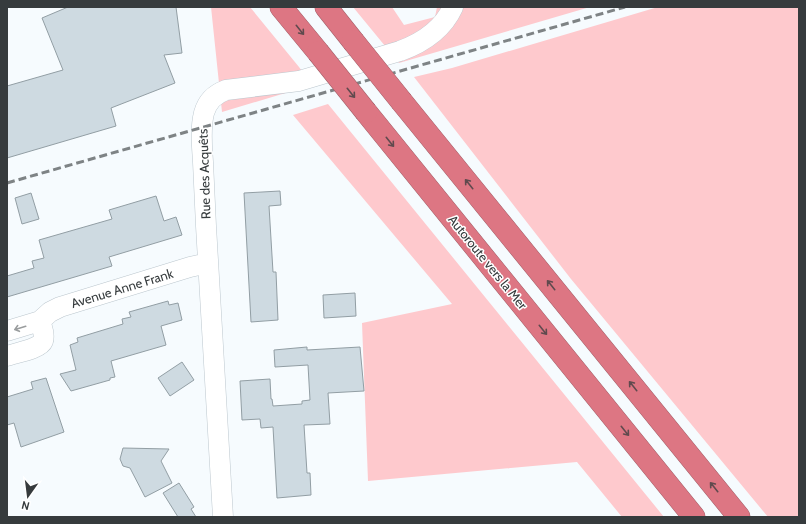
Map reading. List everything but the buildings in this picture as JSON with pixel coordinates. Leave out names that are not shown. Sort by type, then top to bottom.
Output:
[{"type":"highway","name":"Autoroute vers la Mer","points":[[281,7],[694,517]]},
{"type":"highway","points":[[326,7],[739,517]]},
{"type":"street","name":"Rue des Acquêts","points":[[223,517],[202,148],[202,128],[205,110],[214,96],[218,93],[233,89],[310,78],[412,47],[438,28],[453,7]]},
{"type":"street","name":"Avenue Anne Frank","points":[[7,331],[40,321],[50,312],[60,307],[190,267],[208,263]]},
{"type":"street","points":[[7,356],[41,344],[44,335],[40,321]]},
{"type":"shaded area","points":[[211,7],[250,7],[312,85],[222,112]]},
{"type":"shaded area","points":[[353,7],[392,7],[404,25],[435,17],[437,7],[590,7],[399,63]]},
{"type":"shaded area","points":[[658,7],[799,7],[799,517],[768,517],[571,279],[414,77],[452,68]]},
{"type":"shaded area","points":[[328,104],[664,517],[622,517],[577,462],[368,481],[362,323],[452,304],[293,115]]},
{"type":"railway","points":[[7,183],[625,7]]}]
